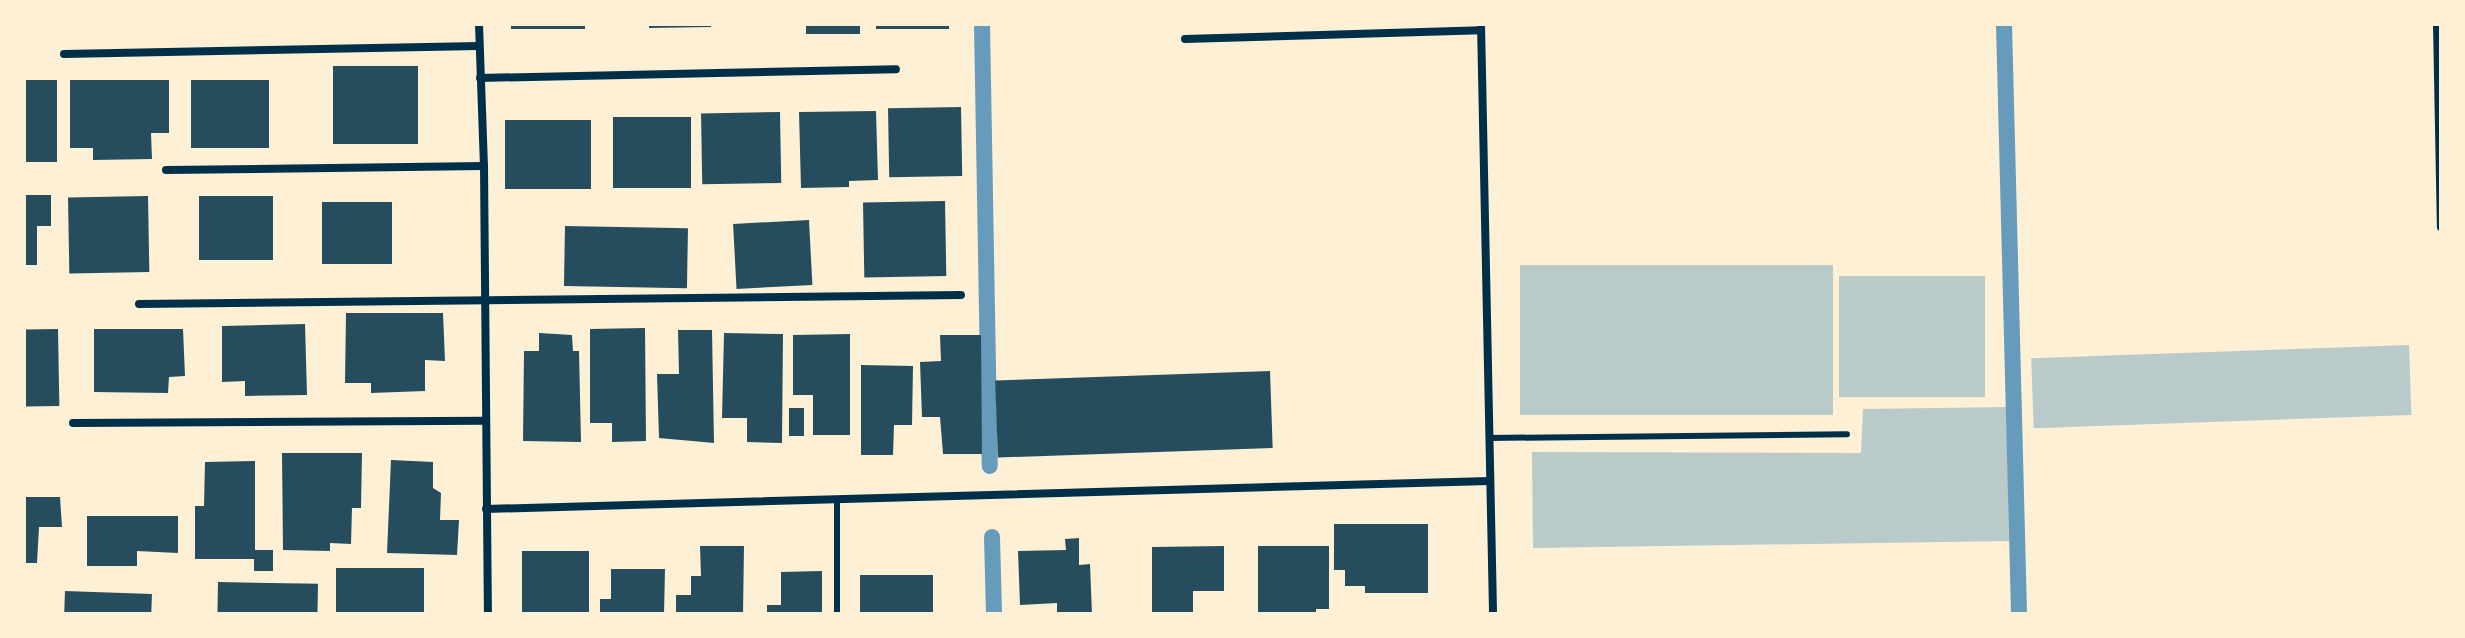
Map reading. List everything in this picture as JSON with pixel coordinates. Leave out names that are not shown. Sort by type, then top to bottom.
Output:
[{"type":"street","points":[[479,24],[484,166],[488,614]]},
{"type":"street","points":[[2437,24],[2441,227]]},
{"type":"street","points":[[1185,39],[1481,27],[1493,614]]},
{"type":"street","points":[[64,54],[479,46]]},
{"type":"street","points":[[480,78],[896,69]]},
{"type":"street","points":[[166,170],[484,166]]},
{"type":"street","points":[[139,304],[961,295]]},
{"type":"street","points":[[73,423],[484,421]]},
{"type":"street","points":[[486,509],[837,502],[1490,481]]},
{"type":"lane","points":[[1489,438],[1847,434]]},
{"type":"lane","points":[[837,502],[837,614]]},
{"type":"shaded area","points":[[1520,265],[1833,265],[1833,415],[1520,415]]},
{"type":"shaded area","points":[[1839,276],[1985,276],[1985,397],[1839,397]]},
{"type":"shaded area","points":[[2409,345],[2411,415],[2034,428],[2031,358]]},
{"type":"shaded area","points":[[2007,407],[2009,541],[1533,548],[1532,452],[1861,453],[1863,409]]},
{"type":"building","points":[[511,24],[585,24],[585,29],[511,29]]},
{"type":"building","points":[[649,24],[711,24],[711,27],[649,28]]},
{"type":"building","points":[[806,24],[860,24],[860,34],[806,34]]},
{"type":"building","points":[[876,24],[949,24],[949,29],[876,29]]},
{"type":"building","points":[[333,66],[418,66],[418,144],[333,144]]},
{"type":"building","points":[[24,80],[57,80],[57,162],[24,162]]},
{"type":"building","points":[[70,80],[169,80],[169,133],[151,133],[152,159],[93,160],[93,148],[70,148]]},
{"type":"building","points":[[191,80],[269,80],[269,148],[191,148]]},
{"type":"building","points":[[961,107],[962,176],[889,177],[888,108]]},
{"type":"building","points":[[876,111],[878,180],[849,181],[849,187],[801,188],[799,112]]},
{"type":"building","points":[[780,112],[781,183],[702,184],[701,113]]},
{"type":"building","points":[[613,117],[691,117],[691,188],[613,188]]},
{"type":"building","points":[[505,120],[591,120],[591,189],[505,189]]},
{"type":"building","points":[[26,195],[51,195],[51,226],[37,226],[37,265],[24,265]]},
{"type":"building","points":[[148,196],[149,272],[69,273],[68,197]]},
{"type":"building","points":[[199,196],[273,196],[273,260],[199,260]]},
{"type":"building","points":[[945,201],[946,276],[864,277],[863,202]]},
{"type":"building","points":[[322,202],[392,202],[392,264],[322,264]]},
{"type":"building","points":[[809,220],[812,285],[737,289],[733,224]]},
{"type":"building","points":[[565,226],[688,228],[687,288],[564,286]]},
{"type":"building","points":[[346,313],[443,313],[445,361],[425,360],[425,391],[371,393],[371,383],[345,383]]},
{"type":"building","points":[[305,324],[307,395],[245,396],[245,381],[222,382],[222,326]]},
{"type":"building","points":[[645,328],[646,441],[612,442],[612,423],[590,423],[590,329]]},
{"type":"building","points":[[58,329],[59,406],[25,407],[24,330]]},
{"type":"building","points":[[94,329],[183,329],[185,376],[169,377],[168,393],[94,392]]},
{"type":"building","points":[[678,330],[712,330],[714,443],[659,438],[657,374],[679,374]]},
{"type":"building","points":[[539,333],[572,335],[573,351],[579,351],[581,442],[523,441],[524,351],[539,351]]},
{"type":"building","points":[[724,333],[783,334],[782,443],[747,442],[747,418],[722,418]]},
{"type":"building","points":[[850,334],[850,435],[813,435],[813,395],[793,395],[793,335]]},
{"type":"building","points":[[940,335],[981,335],[982,454],[943,454],[940,417],[922,417],[920,362],[941,361]]},
{"type":"building","points":[[861,365],[913,366],[912,425],[894,425],[893,455],[861,455]]},
{"type":"building","points":[[1270,371],[1273,448],[998,458],[995,381]]},
{"type":"building","points":[[789,408],[804,408],[804,436],[789,436]]},
{"type":"building","points":[[282,453],[362,453],[361,508],[352,508],[351,544],[330,543],[330,551],[283,550]]},
{"type":"building","points":[[391,460],[433,462],[433,488],[441,493],[440,520],[459,520],[457,555],[387,553]]},
{"type":"building","points":[[255,461],[255,550],[273,550],[273,571],[254,571],[254,559],[195,559],[195,506],[204,506],[205,462]]},
{"type":"building","points":[[24,497],[60,497],[62,527],[39,527],[37,563],[24,563]]},
{"type":"building","points":[[87,516],[178,516],[178,553],[137,551],[137,566],[87,566]]},
{"type":"building","points":[[1334,524],[1428,524],[1428,593],[1365,593],[1365,586],[1345,586],[1345,570],[1334,570]]},
{"type":"building","points":[[1079,538],[1079,565],[1090,564],[1092,614],[1057,614],[1057,603],[1020,605],[1018,551],[1066,550],[1065,539]]},
{"type":"building","points":[[700,546],[744,546],[743,614],[676,614],[676,595],[691,595],[691,576],[701,576]]},
{"type":"building","points":[[1224,546],[1224,591],[1193,591],[1193,614],[1152,614],[1152,547]]},
{"type":"building","points":[[1258,546],[1329,546],[1329,609],[1316,609],[1316,614],[1258,614]]},
{"type":"building","points":[[522,551],[589,551],[589,614],[522,614]]},
{"type":"building","points":[[336,568],[424,568],[424,614],[336,614]]},
{"type":"building","points":[[611,569],[665,569],[664,614],[600,614],[600,599],[611,599]]},
{"type":"building","points":[[822,571],[822,614],[767,614],[767,605],[781,605],[781,572]]},
{"type":"building","points":[[860,575],[933,575],[933,614],[860,614]]},
{"type":"building","points":[[218,582],[318,584],[317,614],[217,614]]},
{"type":"building","points":[[65,591],[152,594],[151,614],[64,614]]},
{"type":"waterway","points":[[982,24],[990,466]]},
{"type":"waterway","points":[[2004,24],[2019,614]]},
{"type":"waterway","points":[[992,537],[994,614]]}]
